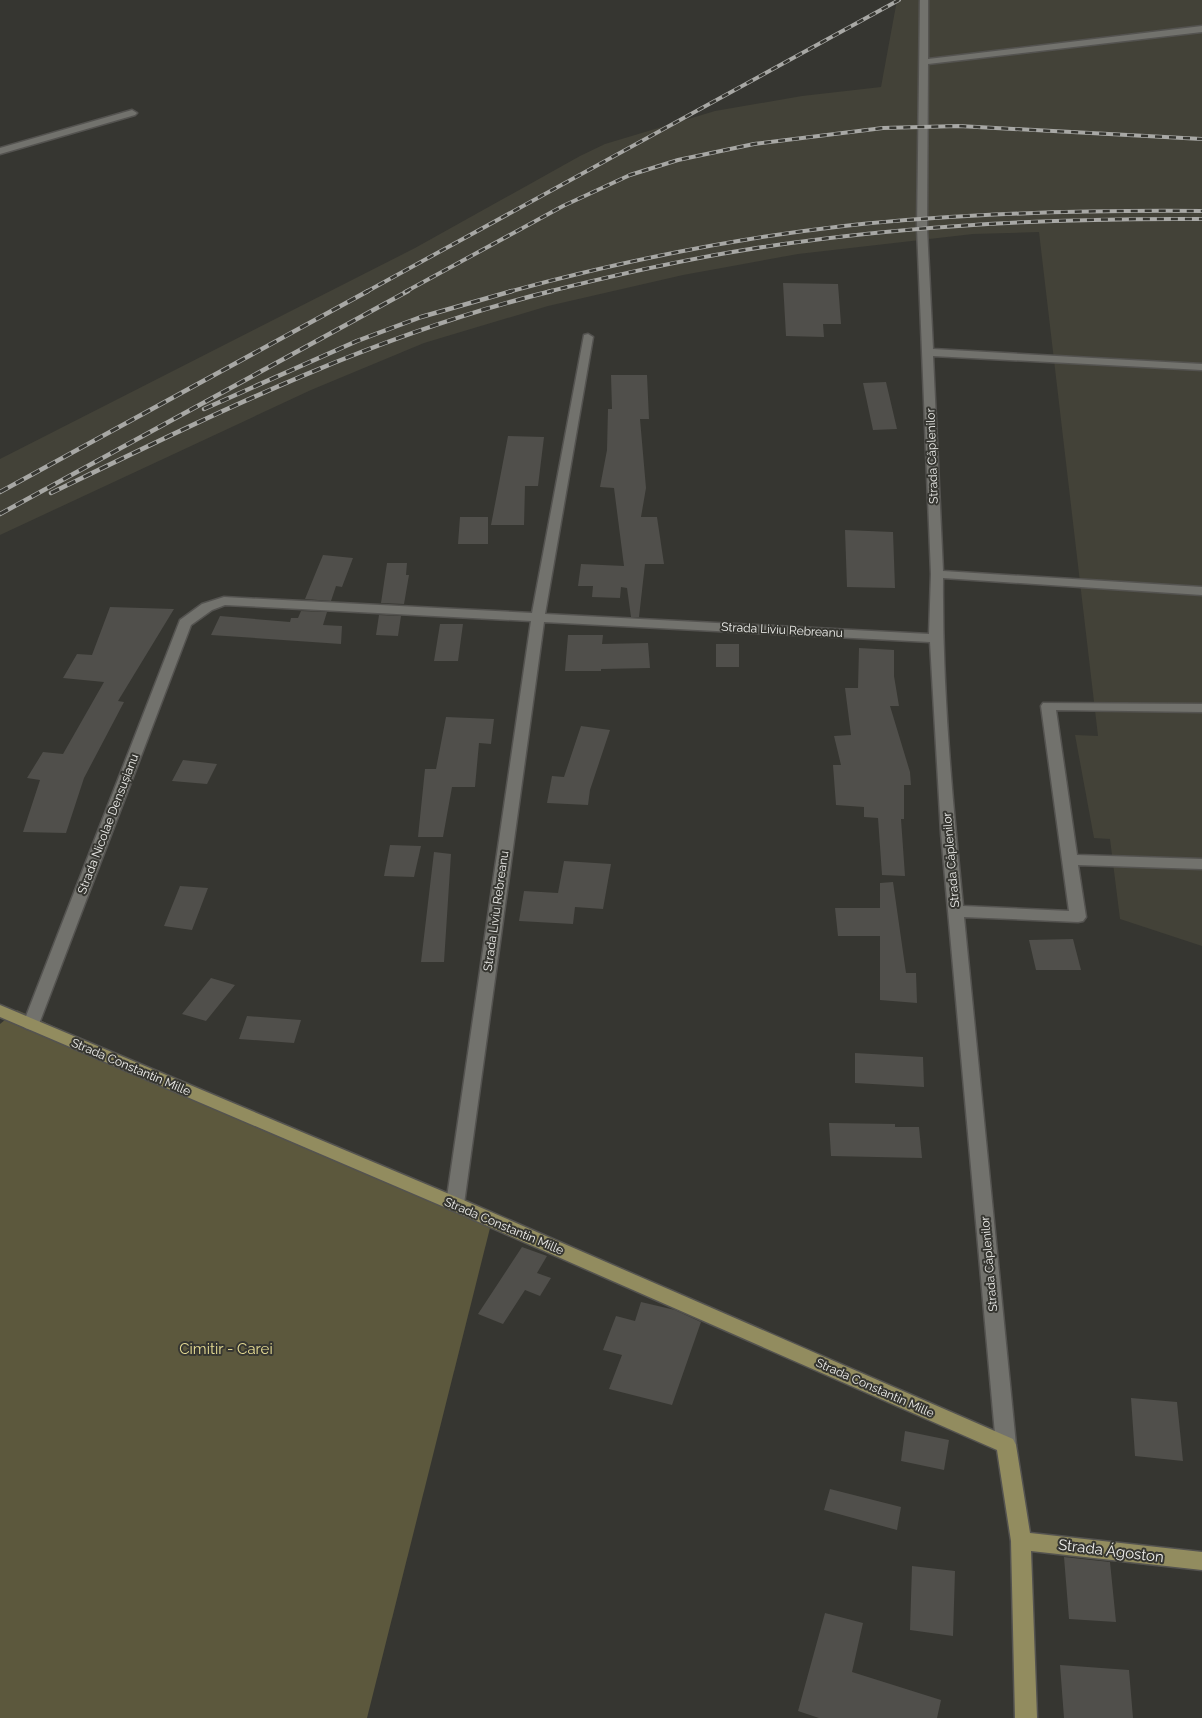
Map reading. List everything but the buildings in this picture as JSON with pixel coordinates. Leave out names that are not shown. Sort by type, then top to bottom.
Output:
[{"type":"main road","name":"Strada Constantin Mille","points":[[1,1013],[455,1204],[1006,1445]]},
{"type":"main road","name":"Strada Căplenilor","points":[[1006,1445],[1021,1540],[1026,1718]]},
{"type":"main road","name":"Strada Ágoston","points":[[1021,1540],[1202,1561]]},
{"type":"street","name":"Strada Căplenilor","points":[[924,0],[922,228],[937,574],[936,638],[948,834],[1006,1445]]},
{"type":"street","points":[[922,62],[1202,29]]},
{"type":"street","points":[[0,151],[132,113]]},
{"type":"street","name":"Strada Liviu Rebreanu","points":[[455,1204],[538,618],[588,337]]},
{"type":"street","points":[[927,352],[1202,367]]},
{"type":"street","points":[[937,574],[1202,591]]},
{"type":"street","name":"Strada Liviu Rebreanu","points":[[185,623],[207,607],[224,601],[936,638]]},
{"type":"street","name":"Strada Nicolae Densușianu","points":[[31,1024],[185,623]]},
{"type":"street","points":[[955,911],[1078,917],[1048,706],[1202,708]]},
{"type":"street","points":[[1070,860],[1202,864]]},
{"type":"shaded area","points":[[897,0],[1202,0],[1202,946],[1120,919],[1110,839],[1094,838],[1075,735],[1098,736],[1039,232],[973,234],[798,254],[683,275],[548,306],[424,343],[311,390],[0,535],[0,459],[415,248],[580,156],[605,144],[715,111],[802,96],[881,87]]},
{"type":"green space","name":"Cimitir - Carei","points":[[17,1010],[492,1220],[367,1718],[0,1718],[0,1024]]},
{"type":"railway","points":[[366,292],[899,0]]},
{"type":"railway","points":[[405,292],[563,206],[630,175],[678,160],[754,144],[883,128],[959,126],[1202,139]]},
{"type":"railway","points":[[508,292],[633,261],[801,231],[933,218],[1023,213],[1202,211]]},
{"type":"railway","points":[[547,292],[698,258],[760,247],[842,236],[996,223],[1202,219]]},
{"type":"railway","points":[[0,492],[368,291]]},
{"type":"railway","points":[[0,514],[408,291]]},
{"type":"railway","points":[[204,409],[357,341],[421,317],[512,291]]},
{"type":"railway","points":[[51,493],[173,434],[296,378],[422,330],[486,309],[552,291]]}]
